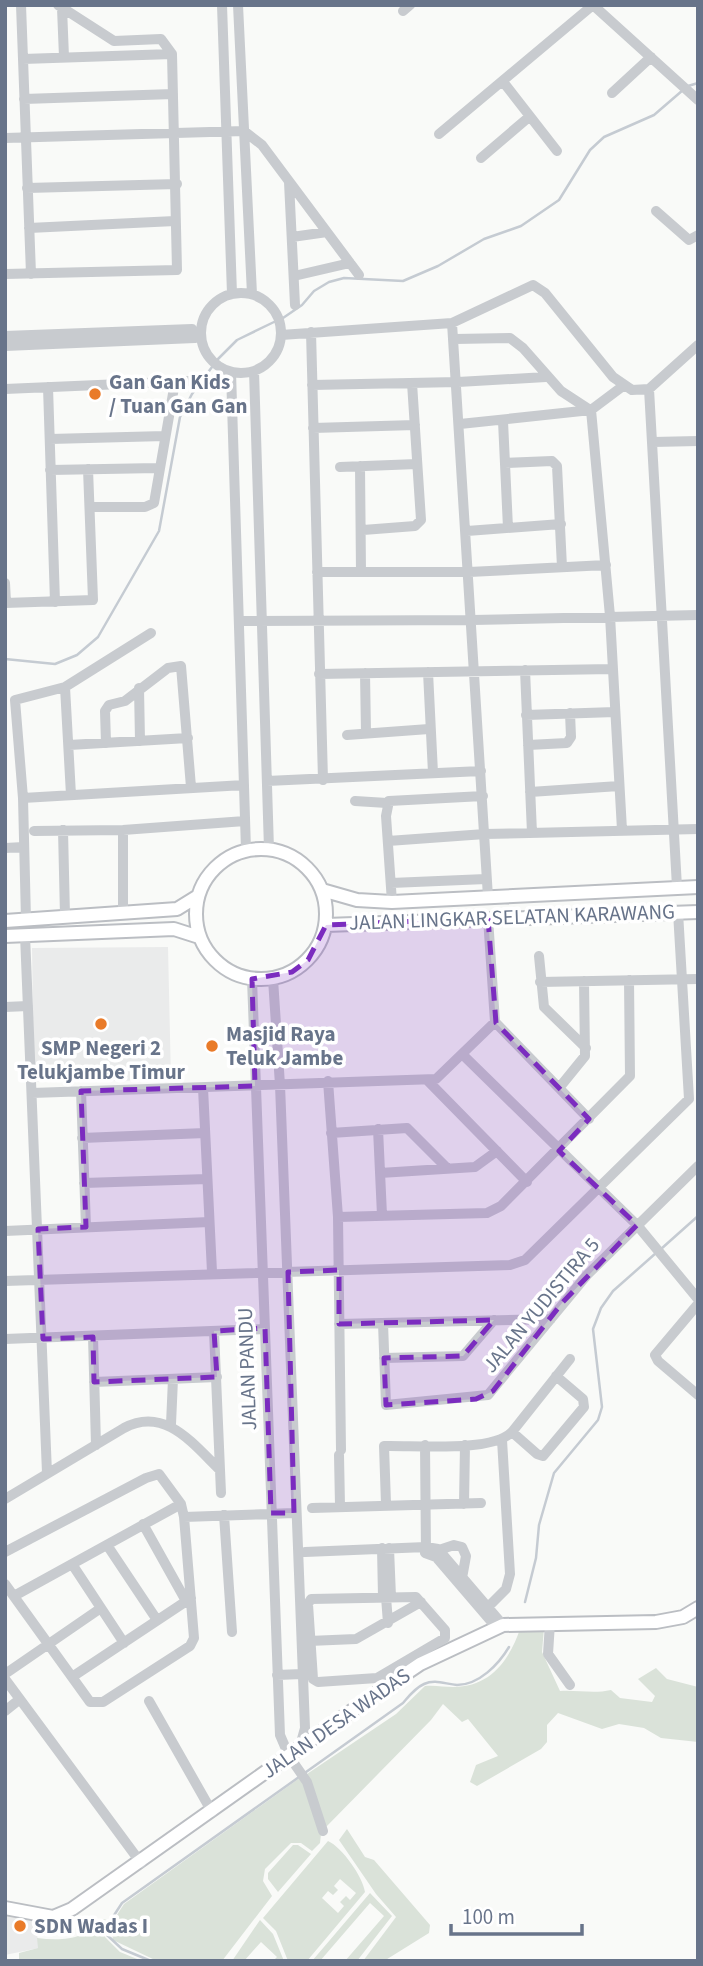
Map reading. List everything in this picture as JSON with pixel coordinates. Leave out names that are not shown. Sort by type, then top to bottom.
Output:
[{"type":"main road","points":[[269,849],[287,854],[303,864],[322,890],[326,925],[320,944],[308,960],[292,972],[273,979],[252,979],[229,972],[211,957],[199,937],[195,918],[198,895],[215,867],[246,850],[269,849]]},
{"type":"main road","name":"JALAN LINGKAR SELATAN KARAWANG","points":[[322,890],[358,900],[392,902],[698,887]]},
{"type":"main road","points":[[5,921],[177,909],[198,895]]},
{"type":"main road","name":"JALAN LINGKAR SELATAN KARAWANG","points":[[326,925],[698,912]]},
{"type":"main road","points":[[5,936],[174,929],[199,937]]},
{"type":"main road","name":"JALAN DESA WADAS","points":[[5,1908],[43,1916],[62,1914],[141,1863],[300,1746],[420,1664],[499,1626],[528,1622],[672,1620],[698,1608]]},
{"type":"street","points":[[21,5],[31,274]]},
{"type":"street","points":[[222,5],[232,294]]},
{"type":"street","points":[[238,5],[251,294]]},
{"type":"street","points":[[439,134],[593,5],[694,96]]},
{"type":"street","points":[[60,6],[64,57]]},
{"type":"street","points":[[5,274],[177,270],[172,54],[161,39],[109,39],[60,6]]},
{"type":"street","points":[[23,59],[172,54]]},
{"type":"street","points":[[612,93],[651,57]]},
{"type":"street","points":[[503,83],[557,151]]},
{"type":"street","points":[[24,99],[173,94]]},
{"type":"street","points":[[481,158],[529,117]]},
{"type":"street","points":[[5,138],[244,131],[257,139],[359,275]]},
{"type":"street","points":[[289,182],[295,305]]},
{"type":"street","points":[[27,188],[177,184]]},
{"type":"street","points":[[656,211],[689,240],[698,235]]},
{"type":"street","points":[[29,228],[175,221]]},
{"type":"street","points":[[292,237],[327,232]]},
{"type":"street","points":[[294,276],[349,262]]},
{"type":"street","points":[[281,335],[452,323],[527,286],[536,285],[623,386],[637,391],[649,389],[698,345]]},
{"type":"street","points":[[232,294],[251,294],[264,300],[274,310],[281,335],[273,358],[254,372],[231,372],[212,360],[202,340],[201,328],[211,306],[232,294]]},
{"type":"street","points":[[452,323],[473,620],[488,898]]},
{"type":"street","points":[[5,336],[192,328],[193,341],[5,346]]},
{"type":"street","points":[[311,332],[323,780]]},
{"type":"street","points":[[455,339],[510,338],[523,348],[546,377],[567,396],[591,410]]},
{"type":"street","points":[[231,372],[246,850]]},
{"type":"street","points":[[254,372],[269,849]]},
{"type":"street","points":[[312,385],[546,377]]},
{"type":"street","points":[[5,389],[191,381]]},
{"type":"street","points":[[90,507],[145,507],[154,503],[174,382]]},
{"type":"street","points":[[363,530],[419,524],[421,517],[412,383]]},
{"type":"street","points":[[460,424],[591,410],[623,386]]},
{"type":"street","points":[[48,387],[55,602]]},
{"type":"street","points":[[649,389],[677,887]]},
{"type":"street","points":[[591,410],[610,616],[622,830]]},
{"type":"street","points":[[503,421],[508,528]]},
{"type":"street","points":[[313,429],[415,425]]},
{"type":"street","points":[[50,439],[165,436]]},
{"type":"street","points":[[653,442],[698,441]]},
{"type":"street","points":[[505,463],[552,461],[556,464],[562,567]]},
{"type":"street","points":[[340,467],[417,464]]},
{"type":"street","points":[[360,466],[363,530],[361,572]]},
{"type":"street","points":[[50,470],[158,468]]},
{"type":"street","points":[[5,583],[6,603],[93,600],[89,469]]},
{"type":"street","points":[[467,531],[561,524]]},
{"type":"street","points":[[317,572],[469,572],[606,565]]},
{"type":"street","points":[[239,621],[698,615]]},
{"type":"street","points":[[5,706],[15,700],[65,687],[151,633]]},
{"type":"street","points":[[106,743],[107,706],[125,701],[168,668],[183,667],[191,787]]},
{"type":"street","points":[[319,674],[613,669]]},
{"type":"street","points":[[525,670],[532,833]]},
{"type":"street","points":[[428,672],[433,773]]},
{"type":"street","points":[[365,673],[366,733]]},
{"type":"street","points":[[65,687],[71,794]]},
{"type":"street","points":[[139,688],[140,740]]},
{"type":"street","points":[[15,700],[23,798],[26,920]]},
{"type":"street","points":[[526,715],[615,712]]},
{"type":"street","points":[[528,745],[567,743],[570,737],[569,713]]},
{"type":"street","points":[[347,735],[429,729]]},
{"type":"street","points":[[69,745],[188,738]]},
{"type":"street","points":[[267,782],[481,771]]},
{"type":"street","points":[[23,798],[244,785]]},
{"type":"street","points":[[530,792],[619,786]]},
{"type":"street","points":[[355,801],[387,803],[398,798],[483,796]]},
{"type":"street","points":[[387,803],[392,902]]},
{"type":"street","points":[[34,831],[123,830],[245,821]]},
{"type":"street","points":[[388,841],[485,834],[698,829]]},
{"type":"street","points":[[63,830],[65,916]]},
{"type":"street","points":[[123,830],[123,912]]},
{"type":"street","points":[[5,848],[24,847]]},
{"type":"street","points":[[391,883],[486,879]]},
{"type":"street","points":[[5,1281],[212,1272],[518,1264],[599,1190],[689,1099],[678,912]]},
{"type":"street","points":[[488,918],[495,1022],[589,1119]]},
{"type":"street","points":[[25,936],[47,1474]]},
{"type":"street","points":[[539,956],[544,1007],[586,1048]]},
{"type":"street","name":"JALAN PANDU","points":[[252,979],[280,1735],[289,1756],[305,1779],[323,1831]]},
{"type":"street","name":"JALAN PANDU","points":[[273,979],[281,1085],[305,1728],[300,1746]]},
{"type":"street","points":[[540,982],[698,979]]},
{"type":"street","points":[[338,1217],[487,1213],[501,1206],[559,1151],[630,1076],[629,980]]},
{"type":"street","points":[[559,1088],[583,1058],[586,1048],[584,981]]},
{"type":"street","points":[[5,1007],[28,1006]]},
{"type":"street","points":[[32,1093],[328,1081],[428,1081],[443,1075],[495,1022]]},
{"type":"street","points":[[463,1055],[637,1226],[698,1301],[655,1355],[658,1361],[698,1395]]},
{"type":"street","points":[[328,1081],[338,1217],[340,1506]]},
{"type":"street","points":[[428,1081],[527,1182]]},
{"type":"street","points":[[203,1088],[212,1272]]},
{"type":"street","points":[[81,1091],[86,1227]]},
{"type":"street","points":[[331,1133],[402,1127],[411,1130],[448,1169]]},
{"type":"street","points":[[378,1129],[382,1215]]},
{"type":"street","points":[[82,1138],[205,1133]]},
{"type":"street","points":[[380,1172],[479,1166],[497,1151]]},
{"type":"street","name":"JALAN YUDISTIRA 5","points":[[384,1358],[386,1405],[476,1399],[488,1395],[581,1282],[698,1166]]},
{"type":"street","points":[[84,1183],[207,1179]]},
{"type":"street","points":[[5,1231],[209,1222]]},
{"type":"street","points":[[339,1324],[551,1319]]},
{"type":"street","points":[[383,1322],[384,1358],[463,1356],[494,1320]]},
{"type":"street","points":[[5,1339],[265,1329]]},
{"type":"street","points":[[214,1331],[221,1493]]},
{"type":"street","points":[[93,1337],[96,1445]]},
{"type":"street","points":[[386,1504],[384,1446],[465,1445],[502,1440],[512,1432],[570,1359]]},
{"type":"street","points":[[512,1432],[537,1454],[544,1456],[584,1407],[585,1403],[579,1394],[556,1376]]},
{"type":"street","points":[[94,1382],[217,1377]]},
{"type":"street","points":[[171,1424],[173,1379]]},
{"type":"street","points":[[5,1499],[135,1423],[171,1424],[220,1470]]},
{"type":"street","points":[[486,1608],[506,1589],[510,1574],[502,1440]]},
{"type":"street","points":[[425,1445],[426,1504],[431,1551],[460,1578],[499,1626]]},
{"type":"street","points":[[464,1504],[465,1445]]},
{"type":"street","points":[[5,1552],[156,1474],[163,1477],[181,1504],[184,1517],[194,1638],[190,1646],[98,1704],[90,1702],[5,1584]]},
{"type":"street","points":[[312,1508],[481,1503]]},
{"type":"street","points":[[15,1596],[181,1504]]},
{"type":"street","points":[[184,1517],[295,1513]]},
{"type":"street","points":[[224,1515],[232,1632]]},
{"type":"street","points":[[143,1524],[189,1600]]},
{"type":"street","points":[[107,1545],[156,1620]]},
{"type":"street","points":[[316,1553],[431,1551],[462,1547],[466,1556],[460,1578]]},
{"type":"street","points":[[385,1551],[388,1623]]},
{"type":"street","points":[[72,1564],[124,1643]]},
{"type":"street","points":[[412,1596],[421,1602],[447,1635],[377,1678],[314,1681],[310,1674],[308,1604],[311,1599],[412,1596]]},
{"type":"street","points":[[72,1677],[189,1600]]},
{"type":"street","points":[[309,1641],[356,1639],[421,1602]]},
{"type":"street","points":[[101,1608],[5,1676],[141,1863]]},
{"type":"street","points":[[550,1623],[548,1654],[570,1685]]},
{"type":"street","points":[[277,1675],[302,1674]]},
{"type":"street","points":[[5,1711],[20,1699]]},
{"type":"street","points":[[149,1701],[212,1812]]},
{"type":"highlighted area","points":[[488,918],[496,1023],[589,1119],[559,1151],[637,1225],[562,1303],[493,1391],[476,1399],[386,1405],[384,1358],[463,1356],[494,1320],[339,1324],[339,1270],[288,1272],[294,1513],[271,1513],[265,1328],[214,1331],[217,1377],[94,1382],[93,1337],[43,1339],[38,1229],[86,1227],[81,1091],[255,1086],[252,979],[292,972],[308,960],[326,925]]},
{"type":"shaded area","name":"SMP Negeri 2 Telukjambe Timur","points":[[168,947],[171,1080],[34,1082],[32,948]]},
{"type":"shaded area","points":[[544,1628],[542,1652],[560,1691],[611,1690],[620,1698],[652,1702],[655,1696],[638,1679],[656,1668],[667,1679],[698,1687],[698,1742],[661,1738],[644,1728],[619,1724],[602,1729],[558,1713],[547,1725],[547,1742],[541,1749],[477,1786],[470,1782],[476,1765],[498,1756],[468,1719],[462,1722],[443,1704],[431,1720],[326,1827],[307,1774],[396,1714],[425,1686],[453,1687],[478,1682],[488,1677],[504,1661],[520,1629]]},
{"type":"shaded area","points":[[301,1777],[321,1834],[320,1843],[312,1851],[301,1843],[291,1843],[265,1869],[263,1881],[272,1896],[222,1961],[157,1961],[113,1940],[111,1924],[124,1904]]},
{"type":"shaded area","points":[[347,1829],[365,1857],[374,1860],[430,1925],[429,1933],[384,1961],[363,1961],[396,1917],[376,1894],[339,1840]]},
{"type":"shaded area","points":[[328,1841],[334,1844],[356,1871],[365,1892],[307,1961],[288,1961],[276,1931],[263,1918]],"holes":[[[340,1879],[356,1893],[350,1900],[346,1896],[340,1902],[344,1906],[338,1913],[322,1898],[328,1891],[333,1895],[338,1890],[334,1886]]]},
{"type":"shaded area","points":[[293,1845],[298,1845],[311,1854],[278,1892],[268,1879],[268,1873]]},
{"type":"shaded area","points":[[370,1893],[392,1916],[357,1961],[345,1961],[384,1916],[370,1903],[320,1961],[312,1961]]},
{"type":"shaded area","name":"SDN Wadas I","points":[[5,1908],[34,1913],[39,1948],[5,1955]]},
{"type":"shaded area","points":[[103,1919],[107,1920],[105,1937],[120,1952],[142,1961],[19,1961],[19,1953],[38,1948],[37,1938],[73,1938],[89,1931]]},
{"type":"shaded area","points":[[260,1920],[273,1934],[284,1961],[273,1961],[277,1957],[261,1942],[244,1961],[232,1961]]},
{"type":"waterway","points":[[688,86],[698,83]]},
{"type":"waterway","points":[[283,318],[302,305],[314,291],[329,282],[344,278],[403,281],[438,266],[484,239],[521,226],[559,200],[590,150],[604,137],[654,115],[683,90]]},
{"type":"waterway","points":[[218,359],[237,340],[274,322]]},
{"type":"waterway","points":[[5,659],[55,664],[77,655],[98,637],[159,531],[180,417],[192,394],[212,367]]},
{"type":"waterway","points":[[661,1249],[698,1216]]},
{"type":"waterway","points":[[525,1602],[536,1558],[539,1525],[554,1473],[598,1420],[602,1407],[593,1329],[601,1308],[613,1291],[656,1253]]},
{"type":"waterway","points":[[151,1961],[122,1949],[107,1935],[109,1923],[122,1903],[403,1703],[421,1686],[432,1682],[457,1685],[473,1681],[494,1666],[509,1647]]},
{"type":"place","name":"Gan Gan Kids / Tuan Gan Gan","points":[[95,394]]},
{"type":"place","name":"SMP Negeri 2 Telukjambe Timur","points":[[101,1024]]},
{"type":"place","name":"Masjid Raya Teluk Jambe","points":[[212,1046]]},
{"type":"place","name":"SDN Wadas I","points":[[20,1926]]}]
